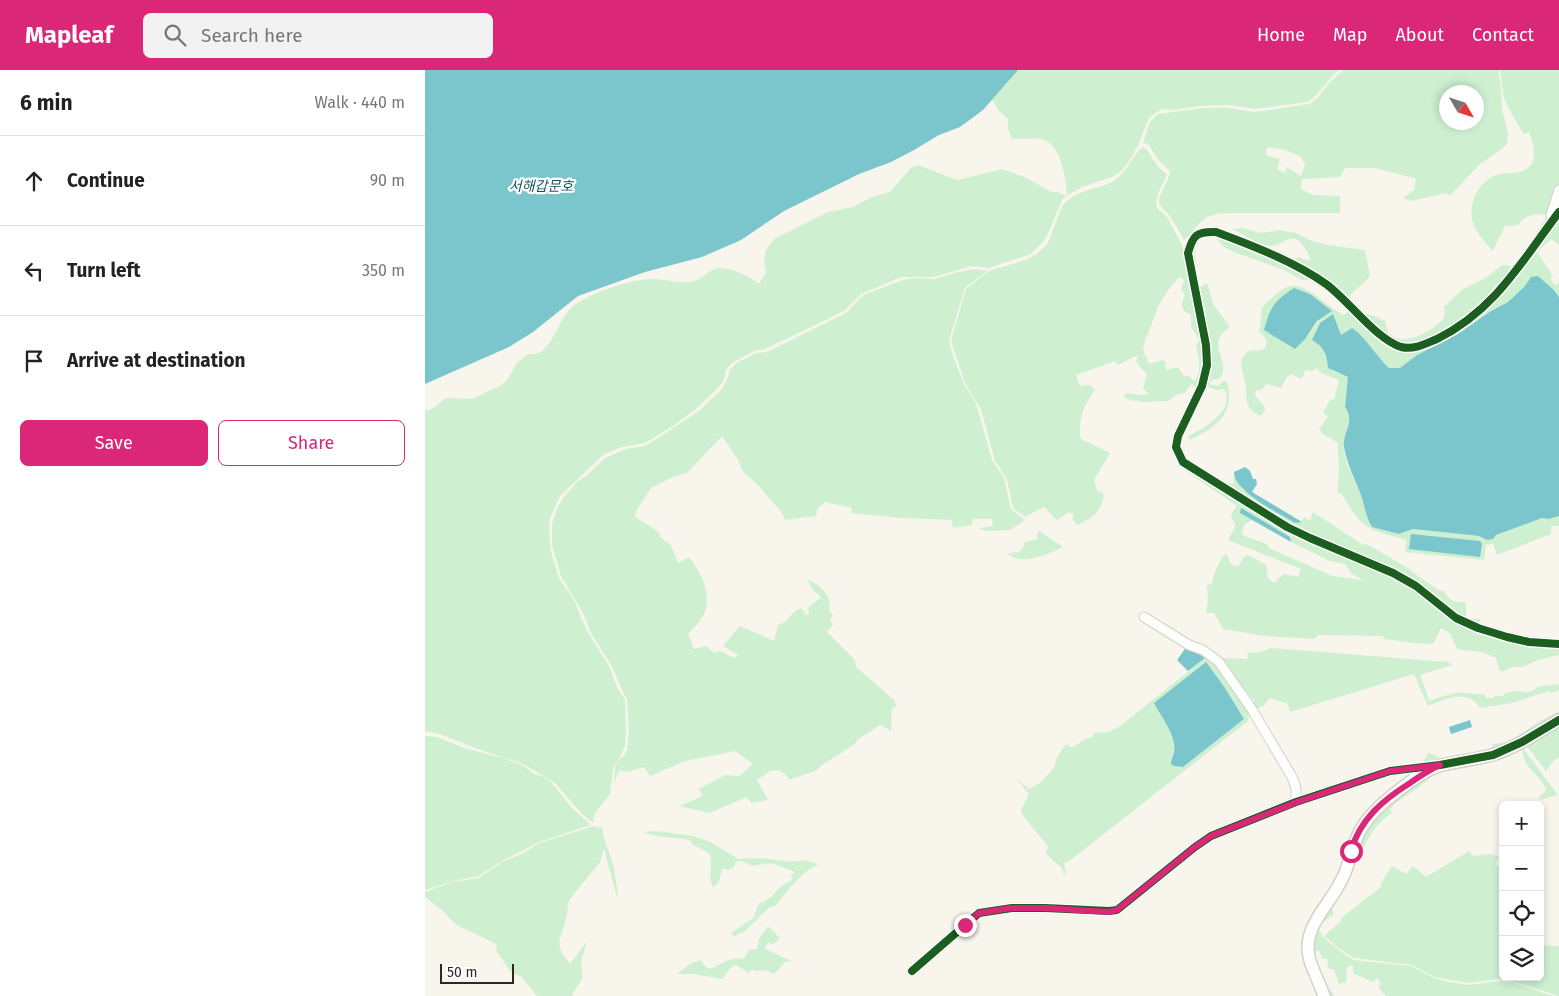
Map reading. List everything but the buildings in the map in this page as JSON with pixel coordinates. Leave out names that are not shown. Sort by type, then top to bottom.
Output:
[{"type":"street","points":[[1552,221],[1551,214],[1559,190]]},
{"type":"street","points":[[1559,212],[1516,272],[1483,309],[1447,334],[1422,346],[1412,348],[1401,347],[1386,340],[1341,296],[1326,284],[1302,270],[1234,239],[1216,232],[1204,231],[1192,239],[1188,253],[1206,345],[1207,365],[1202,386],[1178,436],[1176,447],[1179,455],[1189,466],[1267,515],[1310,538],[1393,573],[1416,586],[1457,618],[1478,628],[1507,637],[1529,642],[1559,644]]},
{"type":"street","points":[[1144,617],[1189,645],[1209,653],[1219,662],[1251,708],[1292,777],[1297,802]]},
{"type":"street","points":[[912,971],[979,913],[1012,908],[1109,912],[1117,910],[1211,836],[1297,802],[1390,771],[1440,765],[1493,755],[1522,742],[1559,720]]},
{"type":"street","points":[[1324,996],[1309,959],[1308,943],[1310,931],[1342,880],[1355,838],[1377,807],[1402,788],[1440,765]]},
{"type":"green space","points":[[1018,70],[1338,70],[1308,102],[1254,109],[1229,105],[1199,106],[1174,110],[1163,109],[1149,118],[1138,145],[1129,162],[1121,171],[1112,177],[1082,187],[1067,196],[1062,165],[1055,149],[1040,139],[1012,139],[1008,129],[1008,119],[999,111],[992,99]]},
{"type":"green space","points":[[1343,70],[1498,70],[1502,109],[1508,134],[1507,143],[1479,165],[1450,196],[1446,193],[1411,201],[1403,198],[1414,190],[1416,179],[1376,168],[1345,168],[1340,177],[1302,179],[1301,189],[1313,195],[1340,196],[1340,213],[1216,214],[1209,216],[1201,222],[1184,240],[1170,216],[1159,204],[1160,195],[1168,180],[1170,171],[1159,161],[1148,144],[1143,143],[1149,123],[1158,114],[1203,108],[1229,108],[1255,112],[1310,104]],"holes":[[[1267,147],[1286,150],[1301,157],[1305,165],[1301,176],[1287,167],[1285,173],[1277,169],[1280,159],[1266,155]]]},
{"type":"green space","points":[[1500,70],[1559,70],[1559,183],[1551,203],[1550,222],[1518,266],[1515,265],[1548,215],[1531,215],[1518,225],[1505,226],[1493,251],[1477,232],[1471,213],[1476,194],[1484,183],[1494,176],[1526,169],[1534,158],[1534,149],[1529,132],[1524,134],[1504,98]]},
{"type":"green space","points":[[1143,147],[1159,168],[1167,174],[1158,195],[1157,208],[1167,217],[1186,253],[1204,361],[1200,387],[1195,387],[1192,384],[1184,393],[1176,395],[1169,401],[1143,402],[1130,400],[1123,396],[1126,393],[1148,394],[1143,387],[1147,375],[1136,362],[1138,355],[1118,365],[1115,361],[1076,375],[1080,386],[1089,385],[1095,390],[1082,413],[1081,439],[1110,453],[1094,480],[1098,493],[1101,491],[1104,496],[1102,502],[1095,514],[1077,525],[1072,518],[1074,515],[1069,512],[1057,520],[1044,507],[1025,517],[1013,508],[1007,479],[995,461],[981,409],[965,383],[951,341],[966,289],[989,271],[1025,260],[1037,254],[1048,243],[1062,206],[1074,196],[1115,180],[1124,172]],"holes":[[[1179,277],[1184,280],[1181,288],[1185,296],[1182,307],[1185,312],[1191,315],[1191,327],[1199,340],[1196,345],[1199,368],[1194,381],[1189,376],[1184,376],[1178,367],[1167,370],[1166,362],[1162,360],[1149,364],[1143,350],[1159,305]]]},
{"type":"green space","points":[[918,165],[957,180],[1002,169],[1024,177],[1052,192],[1067,196],[1063,198],[1046,238],[1031,254],[988,268],[971,266],[934,277],[901,277],[861,294],[844,311],[765,349],[754,351],[732,363],[726,370],[724,380],[717,389],[697,408],[673,426],[645,443],[622,447],[603,455],[560,496],[550,518],[549,530],[551,552],[559,578],[574,600],[586,629],[609,666],[617,687],[625,700],[625,747],[613,769],[610,794],[595,813],[593,823],[582,814],[555,783],[523,764],[440,734],[425,731],[425,411],[432,409],[446,398],[472,399],[502,385],[516,364],[528,354],[543,350],[573,306],[605,290],[643,280],[694,281],[717,268],[736,271],[759,284],[766,272],[764,262],[766,250],[774,239],[828,212],[853,207],[872,197],[890,192],[911,168]]},
{"type":"green space","points":[[1559,216],[1559,245],[1551,239],[1537,252],[1553,276],[1550,278],[1555,285],[1559,283],[1559,297],[1554,290],[1531,277],[1525,286],[1508,302],[1491,311],[1458,334],[1417,355],[1400,368],[1389,368],[1357,331],[1352,328],[1341,335],[1312,339],[1323,350],[1334,372],[1349,377],[1345,407],[1349,420],[1344,443],[1347,464],[1372,527],[1399,534],[1413,529],[1479,536],[1487,540],[1542,518],[1549,519],[1559,516],[1559,526],[1551,526],[1551,534],[1497,555],[1493,543],[1488,545],[1486,543],[1484,560],[1405,552],[1407,540],[1382,533],[1367,526],[1355,514],[1341,493],[1338,493],[1338,443],[1323,434],[1319,429],[1328,417],[1323,412],[1331,399],[1334,400],[1339,380],[1321,373],[1316,368],[1312,371],[1306,370],[1301,379],[1291,374],[1287,377],[1281,388],[1267,384],[1260,391],[1256,390],[1255,395],[1265,410],[1261,416],[1248,405],[1241,365],[1243,357],[1248,351],[1262,350],[1266,345],[1265,338],[1259,332],[1262,308],[1279,292],[1290,286],[1306,289],[1344,315],[1351,308],[1406,350],[1484,311]],"holes":[[[1310,294],[1318,321],[1305,339]]]},
{"type":"green space","points":[[1243,228],[1261,233],[1279,230],[1296,233],[1312,241],[1327,245],[1365,250],[1370,276],[1352,294],[1349,301],[1291,262],[1299,257],[1309,261],[1308,253],[1296,239],[1287,240],[1277,245],[1265,245],[1232,229]]},
{"type":"green space","points":[[1213,234],[1235,242],[1316,280],[1302,280],[1284,270],[1225,248]]},
{"type":"green space","points":[[1194,244],[1199,288],[1207,283],[1213,304],[1229,328],[1222,334],[1218,347],[1223,372],[1219,379],[1212,380],[1209,384],[1218,386],[1224,380],[1227,382],[1229,393],[1226,411],[1222,418],[1208,430],[1190,440],[1188,436],[1216,418],[1226,404],[1227,397],[1224,389],[1216,390],[1206,386],[1207,374],[1191,255]]},
{"type":"green space","points":[[1502,265],[1516,268],[1500,288],[1447,331],[1420,344],[1402,343],[1393,340],[1362,313],[1385,321],[1388,333],[1398,339],[1418,336],[1442,321],[1445,316],[1444,307],[1463,289],[1487,277]]},
{"type":"green space","points":[[975,269],[987,271],[965,288],[949,341],[964,384],[975,401],[992,460],[1004,478],[1011,509],[1025,520],[1010,530],[985,531],[979,528],[993,526],[992,519],[973,519],[972,525],[953,528],[952,520],[901,518],[851,513],[852,508],[825,502],[818,508],[816,516],[785,520],[782,513],[757,484],[744,473],[722,436],[687,473],[675,476],[651,488],[636,511],[635,517],[659,532],[661,538],[671,545],[678,563],[689,557],[702,579],[707,595],[707,604],[705,612],[688,634],[694,649],[706,646],[714,653],[720,651],[734,658],[738,655],[723,646],[740,626],[774,641],[778,625],[801,608],[806,615],[809,614],[808,608],[821,597],[814,591],[807,580],[812,582],[821,587],[829,601],[829,611],[833,615],[830,619],[833,625],[827,632],[855,660],[856,667],[894,700],[897,706],[892,709],[891,731],[880,725],[817,770],[789,780],[779,770],[770,771],[757,780],[768,800],[751,803],[747,797],[709,813],[679,806],[703,796],[699,789],[725,775],[739,776],[753,764],[735,751],[685,761],[650,776],[644,767],[627,772],[619,770],[614,784],[615,768],[618,760],[624,756],[627,750],[629,732],[627,700],[610,663],[591,633],[583,613],[561,576],[552,545],[552,524],[563,498],[577,482],[605,458],[626,449],[650,443],[699,411],[722,389],[730,370],[735,364],[756,353],[767,352],[846,313],[863,295],[903,280],[914,278],[935,279]]},
{"type":"green space","points":[[1185,458],[1220,480],[1233,484],[1234,475],[1243,490],[1302,522],[1304,517],[1310,521],[1313,512],[1363,545],[1367,544],[1406,567],[1438,590],[1444,591],[1456,602],[1466,602],[1466,618],[1480,619],[1479,626],[1465,620],[1417,584],[1308,535],[1188,463]]},
{"type":"green space","points":[[1180,462],[1228,495],[1293,534],[1398,578],[1456,619],[1559,647],[1559,655],[1538,660],[1522,667],[1512,667],[1503,672],[1499,669],[1496,658],[1482,652],[1457,649],[1450,633],[1441,628],[1433,644],[1385,639],[1382,636],[1319,635],[1314,639],[1265,636],[1223,629],[1214,613],[1206,613],[1208,600],[1207,585],[1212,584],[1217,568],[1226,554],[1231,564],[1238,567],[1242,558],[1248,555],[1266,565],[1268,578],[1274,583],[1284,574],[1298,577],[1301,569],[1228,540],[1235,524],[1231,517],[1237,506],[1186,471]],"holes":[[[1252,520],[1290,536],[1291,542],[1330,561],[1345,564],[1352,574],[1363,580],[1332,576],[1269,548],[1267,544],[1242,535],[1244,525]]]},
{"type":"green space","points":[[1038,530],[1063,547],[1030,559],[1018,559],[1008,554],[1021,551],[1025,542],[1037,539]]},
{"type":"green space","points":[[1271,648],[1448,662],[1452,665],[1420,675],[1429,700],[1460,693],[1484,694],[1486,698],[1493,698],[1511,692],[1529,692],[1540,686],[1559,684],[1559,690],[1552,693],[1549,691],[1512,703],[1480,708],[1469,698],[1463,697],[1449,698],[1428,706],[1414,674],[1290,712],[1287,703],[1269,698],[1264,706],[1254,709],[1252,705],[1255,701],[1240,685],[1222,658],[1247,659],[1248,653],[1262,652]]},
{"type":"green space","points":[[1209,655],[1250,710],[1248,721],[1068,862],[1064,863],[1066,873],[1063,874],[1062,868],[1046,854],[1048,846],[1023,816],[1021,810],[1029,794],[1016,778],[1029,789],[1041,782],[1054,768],[1058,755],[1066,744],[1072,748],[1085,739],[1093,737],[1094,733],[1108,732],[1119,727]],"holes":[[[1225,688],[1244,719],[1183,767],[1171,759],[1174,745],[1169,730],[1155,703]]]},
{"type":"green space","points":[[1559,711],[1559,717],[1492,753],[1463,757],[1489,752],[1493,744],[1509,742]]},
{"type":"green space","points":[[1559,722],[1559,758],[1554,760],[1546,771],[1529,749],[1527,743]]},
{"type":"green space","points":[[425,736],[437,737],[464,748],[503,758],[524,766],[534,774],[544,777],[551,782],[571,807],[591,825],[539,842],[502,861],[479,876],[453,881],[425,890]]},
{"type":"green space","points":[[1522,747],[1558,795],[1539,800],[1540,795],[1546,789],[1525,762]]},
{"type":"green space","points":[[1428,753],[1439,757],[1459,758],[1413,765],[1302,797],[1299,796],[1386,767],[1421,762]]},
{"type":"green space","points":[[1442,768],[1394,804],[1390,810],[1392,813],[1378,824],[1332,905],[1334,914],[1315,928],[1371,819],[1397,796]]},
{"type":"green space","points":[[594,826],[603,828],[603,835],[613,864],[618,893],[617,897],[604,849],[600,862],[570,899],[559,942],[561,951],[570,964],[587,941],[581,962],[583,978],[572,994],[573,996],[537,996],[521,976],[510,971],[497,952],[496,944],[455,924],[442,910],[425,897],[425,892],[452,882],[479,878],[502,862],[522,854],[539,843]]},
{"type":"green space","points":[[656,831],[694,836],[710,842],[739,859],[762,858],[789,862],[803,860],[819,864],[800,877],[775,906],[770,907],[744,932],[734,936],[731,933],[753,918],[759,903],[764,902],[780,887],[792,880],[791,875],[795,872],[772,863],[752,866],[743,861],[736,861],[733,868],[727,870],[723,868],[718,883],[713,887],[710,879],[710,854],[692,844],[690,840],[644,832]]},
{"type":"green space","points":[[1469,851],[1472,856],[1489,854],[1499,856],[1495,865],[1499,866],[1499,979],[1469,983],[1434,977],[1412,965],[1354,958],[1324,936],[1341,921],[1341,918],[1381,887],[1381,883],[1392,866],[1406,874],[1413,866],[1426,877]]},
{"type":"green space","points":[[768,926],[780,938],[773,944],[768,943],[764,948],[791,961],[785,962],[774,974],[765,970],[756,971],[752,969],[749,973],[736,965],[732,966],[722,979],[694,974],[677,974],[690,964],[700,960],[710,969],[729,960],[745,957],[749,950],[757,949],[759,939]]},
{"type":"green space","points":[[1318,929],[1323,937],[1353,960],[1411,966],[1434,978],[1469,985],[1499,981],[1513,983],[1554,996],[1386,996],[1379,988],[1380,981],[1377,978],[1373,982],[1353,973],[1353,965],[1347,967],[1346,982],[1339,984],[1334,970],[1328,968],[1327,959],[1322,958],[1319,951],[1316,950],[1321,974],[1325,984],[1334,996],[1325,996],[1316,971],[1312,950],[1314,934]]},
{"type":"green space","points":[[1544,945],[1559,946],[1559,996],[1508,981],[1544,981]]},
{"type":"water","name":"서해갑문호","points":[[425,70],[1018,70],[983,110],[960,127],[939,135],[891,162],[859,174],[784,211],[741,240],[702,257],[645,272],[578,296],[533,332],[509,347],[425,384]]},
{"type":"water","points":[[1538,276],[1559,297],[1559,516],[1549,519],[1542,518],[1487,540],[1479,536],[1413,529],[1399,534],[1372,527],[1345,454],[1344,442],[1349,422],[1348,412],[1345,407],[1348,377],[1328,368],[1324,351],[1312,340],[1320,323],[1333,314],[1341,335],[1352,328],[1357,331],[1389,368],[1400,368],[1417,355],[1458,334],[1491,311],[1508,302],[1525,286],[1531,277]]},
{"type":"water","points":[[1294,288],[1310,294],[1332,311],[1317,321],[1305,339],[1295,349],[1264,330],[1274,305],[1281,297]]},
{"type":"water","points":[[1245,467],[1250,471],[1253,479],[1256,479],[1257,484],[1252,492],[1302,522],[1295,523],[1279,514],[1241,487],[1234,472]]},
{"type":"water","points":[[1241,508],[1290,537],[1291,542],[1240,513]]},
{"type":"water","points":[[1411,534],[1480,541],[1482,544],[1480,557],[1409,549]]},
{"type":"water","points":[[1187,646],[1209,655],[1188,671],[1177,660]]},
{"type":"water","points":[[1206,662],[1244,719],[1183,767],[1174,766],[1171,764],[1174,752],[1173,740],[1154,703]]},
{"type":"water","points":[[1470,720],[1472,727],[1451,734],[1449,727]]},
{"type":"cycle path","points":[[1559,212],[1506,283],[1475,314],[1437,339],[1410,348],[1401,347],[1382,336],[1335,291],[1301,268],[1258,248],[1216,232],[1200,233],[1194,238],[1188,253],[1206,345],[1207,365],[1202,386],[1178,436],[1176,447],[1183,462],[1287,527],[1393,573],[1416,586],[1456,618],[1478,628],[1507,637],[1529,642],[1559,644]]},
{"type":"cycle path","points":[[912,971],[979,913],[1012,908],[1117,910],[1211,836],[1296,802],[1390,771],[1440,765],[1493,755],[1522,742],[1559,720]]},
{"type":"route","points":[[965,925],[979,913],[1012,908],[1109,912],[1117,910],[1211,836],[1297,802],[1390,771],[1440,765],[1396,792],[1377,807],[1355,838],[1351,851]]}]
